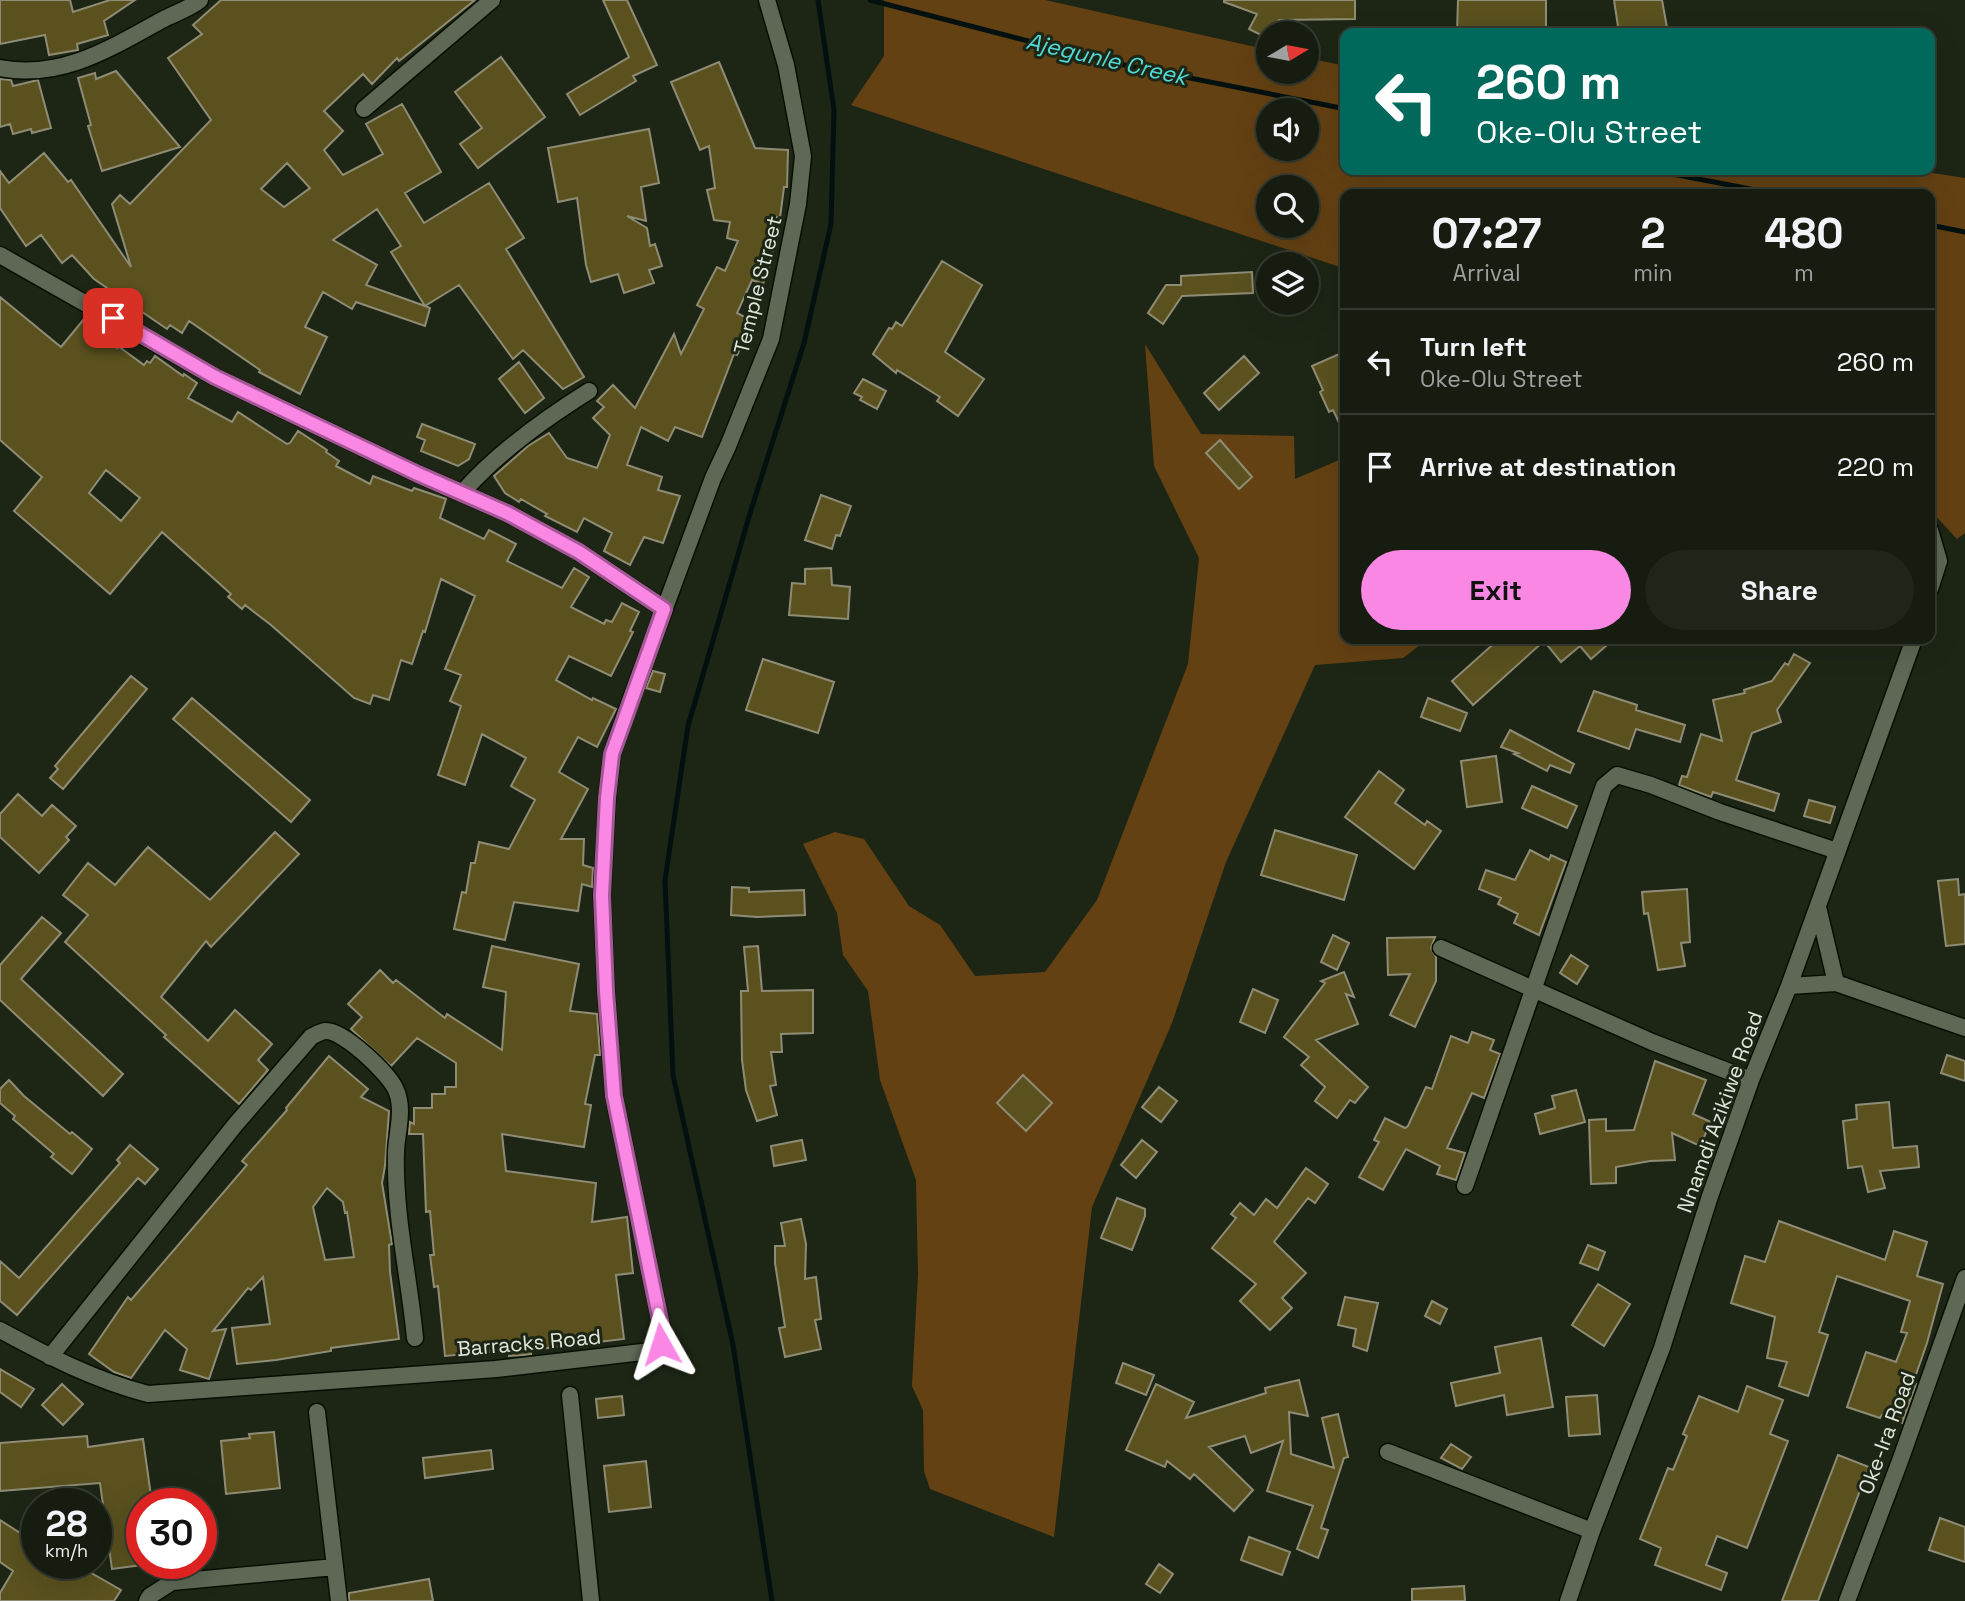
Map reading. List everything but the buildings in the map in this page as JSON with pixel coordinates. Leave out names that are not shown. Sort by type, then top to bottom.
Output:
[{"type":"street","points":[[0,68],[15,71],[80,61],[135,37],[200,0]]},
{"type":"street","points":[[364,109],[492,0]]},
{"type":"street","name":"Temple Street","points":[[664,609],[713,478],[771,339],[798,204],[803,156],[786,65],[767,0]]},
{"type":"street","points":[[0,256],[215,377],[507,513],[579,552],[664,609]]},
{"type":"street","points":[[462,493],[480,472],[560,409],[589,391]]},
{"type":"street","points":[[1935,547],[1939,561],[1935,573]]},
{"type":"street","name":"Barracks Road","points":[[0,1330],[102,1381],[148,1394],[557,1363],[651,1351],[661,1344],[663,1335],[614,1096],[602,895],[612,754],[664,609]]},
{"type":"street","name":"Nnamdi Azikiwe Road","points":[[1568,1601],[1662,1348],[1751,1080],[1789,986],[1912,644]]},
{"type":"street","points":[[1465,1186],[1604,786],[1617,775],[1837,852]]},
{"type":"street","points":[[1818,907],[1836,983]]},
{"type":"street","points":[[1441,948],[1652,1042],[1751,1080]]},
{"type":"street","points":[[1789,986],[1836,983],[1965,1028]]},
{"type":"street","points":[[50,1357],[234,1125],[310,1037],[326,1031],[353,1045],[383,1072],[396,1088],[400,1105],[396,1150],[397,1208],[415,1338]]},
{"type":"street","name":"Oke-Ira Road","points":[[1847,1601],[1965,1278]]},
{"type":"street","points":[[570,1395],[591,1601]]},
{"type":"street","points":[[317,1412],[340,1601]]},
{"type":"street","points":[[1388,1452],[1592,1531]]},
{"type":"street","points":[[146,1601],[172,1582],[335,1567]]},
{"type":"shaded area","points":[[884,0],[1045,0],[1256,47],[1256,84],[1320,84],[1320,61],[1340,65],[1340,175],[1935,173],[1965,178],[1965,533],[1957,539],[1935,515],[1935,189],[1340,189],[1340,267],[1319,260],[1319,252],[1295,252],[851,105],[884,56]]},
{"type":"shaded area","points":[[1145,344],[1201,434],[1294,436],[1295,479],[1340,460],[1340,644],[1421,644],[1403,658],[1315,665],[1226,862],[1172,1023],[1092,1207],[1054,1537],[930,1489],[924,1471],[923,1410],[912,1386],[918,1274],[916,1180],[880,1080],[868,991],[843,955],[837,913],[803,844],[835,832],[864,839],[909,906],[940,925],[975,976],[1045,972],[1097,900],[1188,664],[1199,558],[1154,466]]},
{"type":"waterway","points":[[772,1601],[733,1345],[673,1075],[665,880],[688,726],[751,510],[804,343],[831,224],[834,110],[818,0]]},
{"type":"waterway","name":"Ajegunle Creek","points":[[870,0],[1109,62],[1340,108]]},
{"type":"waterway","name":"Ajegunle Creek","points":[[1678,175],[1750,189]]},
{"type":"waterway","name":"Ajegunle Creek","points":[[1935,226],[1965,232]]},
{"type":"route","points":[[113,318],[215,377],[418,474],[507,513],[579,552],[664,609],[612,754],[602,895],[614,1096],[663,1335],[661,1344]]}]
